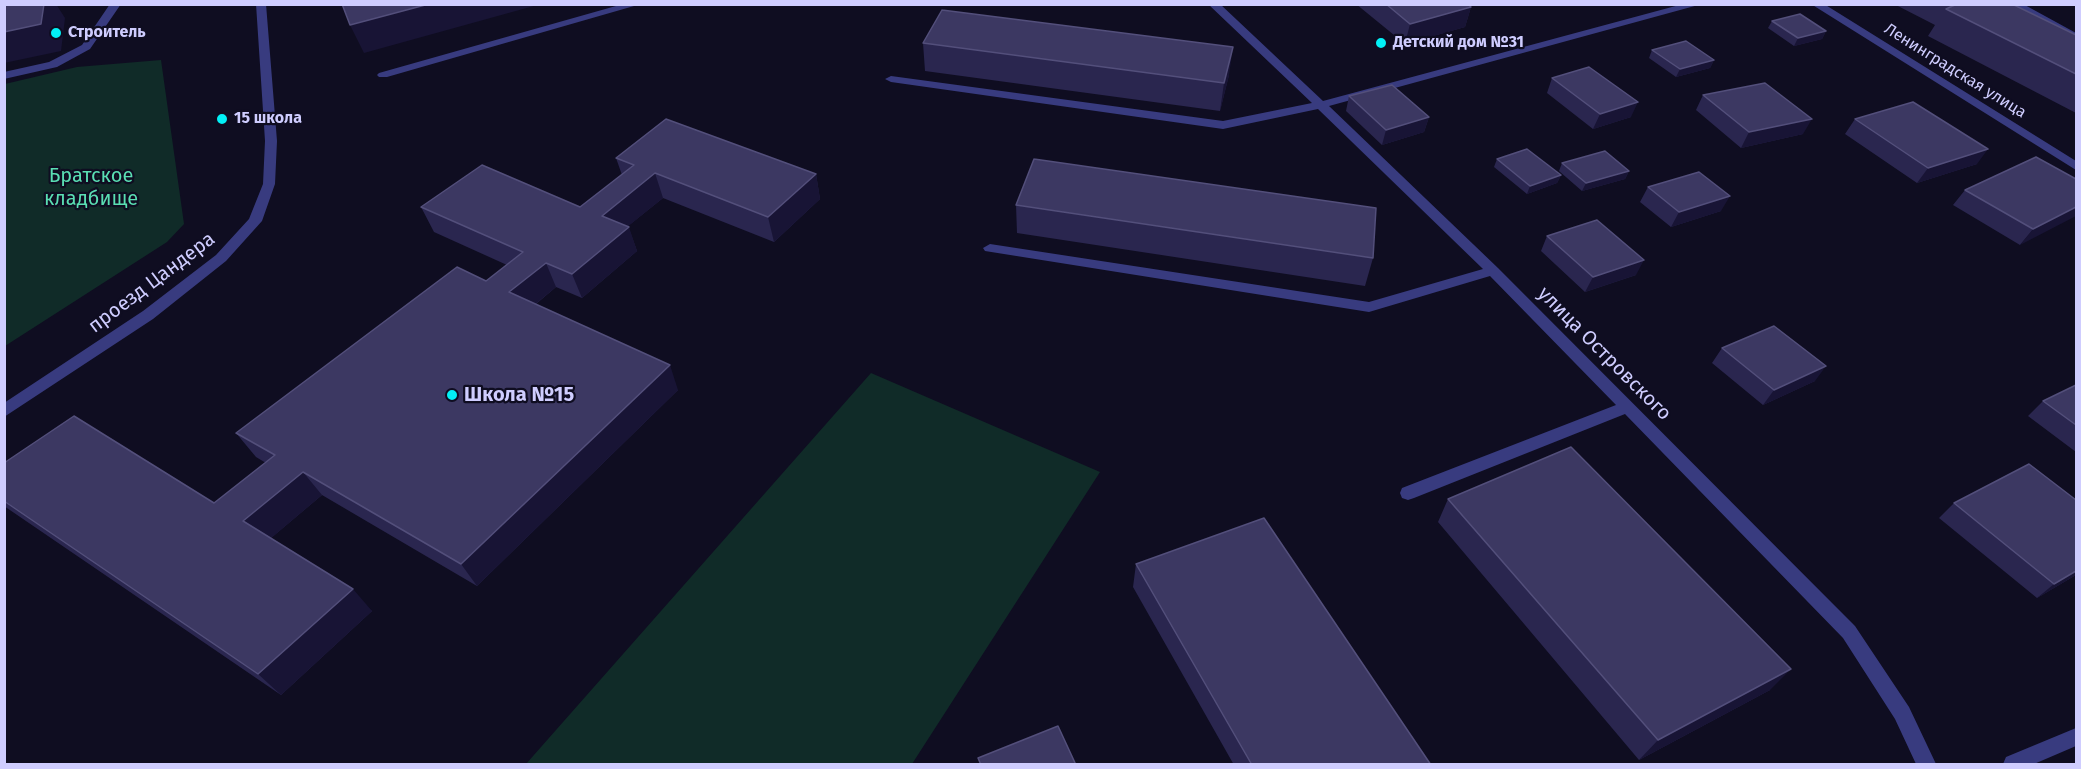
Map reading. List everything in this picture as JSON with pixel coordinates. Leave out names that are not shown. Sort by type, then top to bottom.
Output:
[{"type":"street","points":[[4,76],[53,65],[71,57],[86,47],[116,4]]},
{"type":"street","name":"проезд Цандера","points":[[4,411],[148,315],[221,258],[255,221],[269,184],[271,141],[261,4]]},
{"type":"street","points":[[383,75],[636,4]]},
{"type":"street","name":"улица Островского","points":[[1213,4],[1493,272],[1849,632],[1902,713],[1926,765]]},
{"type":"street","points":[[891,80],[1223,125],[1321,105],[1697,4]]},
{"type":"street","name":"Ленинградская улица","points":[[1816,4],[2076,166]]},
{"type":"street","points":[[2014,4],[2076,37]]},
{"type":"street","points":[[990,248],[1369,307],[1493,272]]},
{"type":"street","points":[[1408,493],[1626,406]]},
{"type":"street","points":[[2013,765],[2076,736]]},
{"type":"green space","name":"Братское кладбище","points":[[161,60],[184,224],[167,242],[5,346],[5,84],[77,67]]},
{"type":"green space","points":[[871,373],[1100,472],[912,764],[526,764]]},
{"type":"building","points":[[4,4],[44,4],[41,24],[4,32]]},
{"type":"building","points":[[342,4],[429,4],[350,25]]},
{"type":"building","points":[[1386,4],[1468,4],[1471,7],[1410,24]]},
{"type":"building","points":[[1957,4],[2012,4],[2076,35],[2076,74],[1946,9]]},
{"type":"building","points":[[942,10],[1233,47],[1224,83],[923,43]]},
{"type":"building","points":[[1800,14],[1826,31],[1798,38],[1772,21]]},
{"type":"building","points":[[1686,41],[1714,60],[1680,69],[1652,50]]},
{"type":"building","points":[[1589,67],[1638,102],[1600,114],[1552,78]]},
{"type":"building","points":[[1765,83],[1812,119],[1749,132],[1703,95]]},
{"type":"building","points":[[1392,85],[1429,117],[1386,130],[1349,96]]},
{"type":"building","points":[[1913,102],[1988,149],[1928,168],[1855,119]]},
{"type":"building","points":[[666,119],[816,174],[768,217],[655,173],[602,216],[629,227],[572,274],[546,263],[509,292],[670,365],[461,564],[303,472],[243,521],[353,589],[258,674],[4,501],[4,463],[74,416],[214,503],[275,455],[236,433],[457,267],[486,281],[523,252],[421,207],[482,165],[580,207],[634,165],[616,158]]},
{"type":"building","points":[[1527,149],[1561,175],[1530,186],[1497,159]]},
{"type":"building","points":[[1605,151],[1629,171],[1586,183],[1562,163]]},
{"type":"building","points":[[2036,157],[2076,179],[2076,207],[2033,229],[1965,190]]},
{"type":"building","points":[[1034,159],[1376,208],[1373,258],[1016,205]]},
{"type":"building","points":[[1699,172],[1730,196],[1679,212],[1648,187]]},
{"type":"building","points":[[1597,220],[1644,260],[1593,277],[1547,236]]},
{"type":"building","points":[[1774,326],[1826,366],[1774,390],[1722,348]]},
{"type":"building","points":[[2076,385],[2076,425],[2043,401]]},
{"type":"building","points":[[1571,447],[1791,669],[1658,740],[1448,499]]},
{"type":"building","points":[[2029,464],[2076,500],[2076,571],[2054,584],[1954,503]]},
{"type":"building","points":[[1264,518],[1431,765],[1252,765],[1136,564]]},
{"type":"building","points":[[1058,726],[1076,765],[981,765],[978,758]]},
{"type":"place","name":"Строитель","points":[[56,33]]},
{"type":"place","name":"Детский дом №31","points":[[1381,43]]},
{"type":"place","name":"15 школа","points":[[222,119]]},
{"type":"place","name":"Школа №15","points":[[452,395]]}]
